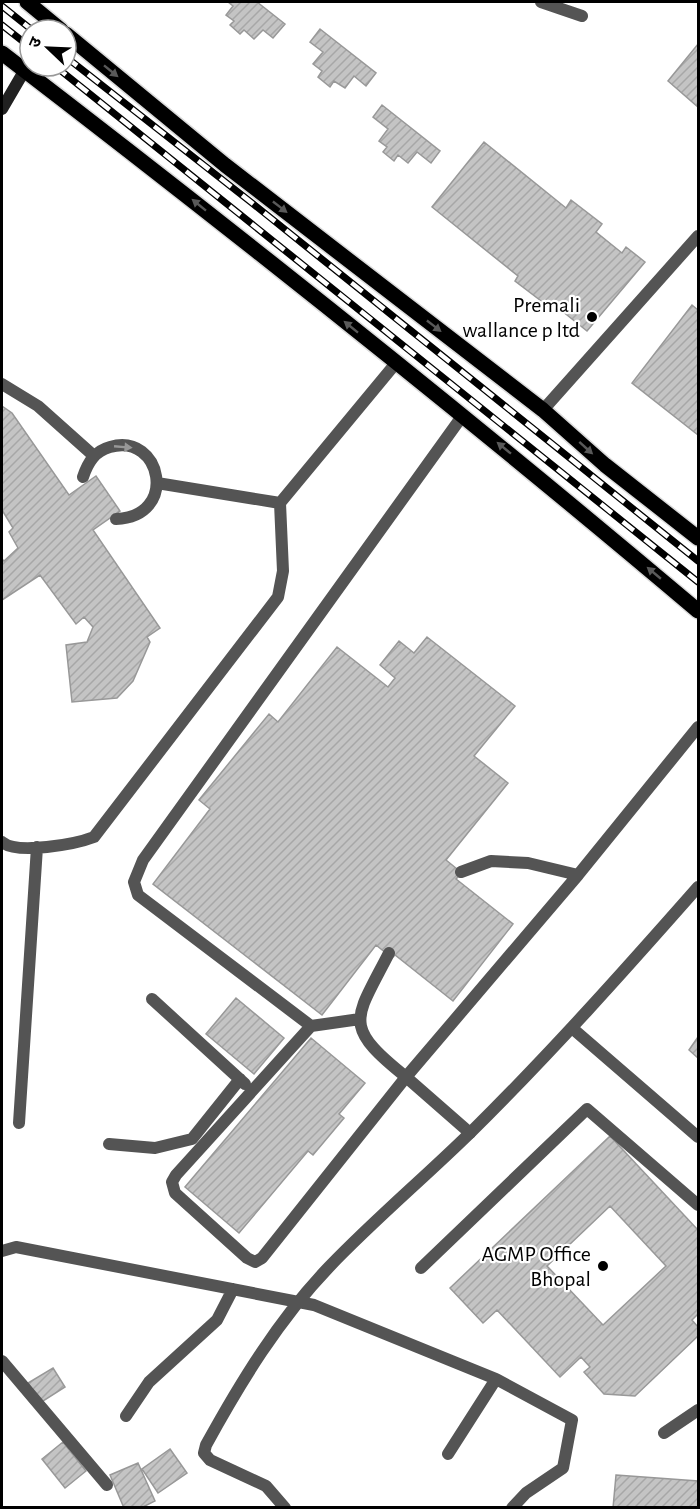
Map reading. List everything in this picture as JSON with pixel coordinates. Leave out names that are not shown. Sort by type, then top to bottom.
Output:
[{"type":"main road","points":[[29,2],[46,18]]},
{"type":"main road","points":[[78,46],[235,172],[543,410],[605,465],[699,538]]},
{"type":"main road","points":[[2,53],[18,61]]},
{"type":"main road","points":[[43,78],[463,415],[699,611]]},
{"type":"street","points":[[541,2],[582,16]]},
{"type":"street","points":[[2,108],[19,78]]},
{"type":"street","points":[[543,410],[699,236]]},
{"type":"street","points":[[2,842],[6,846],[37,847],[74,844],[94,837],[278,597],[283,571],[280,503],[396,363]]},
{"type":"street","points":[[2,384],[38,406],[94,456]]},
{"type":"street","points":[[311,1026],[138,895],[134,882],[143,860],[463,415]]},
{"type":"street","points":[[83,477],[94,456],[104,448],[116,445],[129,446],[150,459],[157,483],[155,495],[148,506],[138,514],[116,519]]},
{"type":"street","points":[[157,483],[280,503]]},
{"type":"street","points":[[360,1019],[311,1026],[172,1182],[175,1193],[247,1258],[255,1262],[262,1258],[406,1077],[578,876],[699,727]]},
{"type":"street","points":[[19,1123],[37,847]]},
{"type":"street","points":[[461,872],[491,861],[528,863],[578,876]]},
{"type":"street","points":[[285,1508],[266,1486],[210,1460],[204,1453],[206,1445],[235,1393],[299,1302],[329,1268],[470,1133],[572,1028],[699,887]]},
{"type":"street","points":[[389,953],[360,1009],[360,1032],[378,1055],[470,1133]]},
{"type":"street","points":[[152,999],[253,1091]]},
{"type":"street","points":[[572,1028],[699,1137]]},
{"type":"street","points":[[109,1144],[154,1148],[192,1139],[240,1079]]},
{"type":"street","points":[[421,1268],[587,1109],[695,1201],[699,1186]]},
{"type":"street","points":[[2,1251],[16,1247],[314,1305],[496,1379],[572,1420],[563,1468],[526,1493],[512,1508]]},
{"type":"street","points":[[126,1416],[149,1382],[217,1320],[233,1289]]},
{"type":"street","points":[[2,1361],[106,1485]]},
{"type":"street","points":[[448,1454],[496,1379]]},
{"type":"street","points":[[664,1433],[699,1410]]},
{"type":"building","points":[[228,2],[257,2],[285,24],[273,38],[263,30],[254,39],[244,30],[240,34],[230,25],[234,21],[226,15],[233,6]]},
{"type":"building","points":[[320,29],[376,73],[366,86],[354,76],[345,88],[334,81],[330,87],[318,77],[322,71],[313,64],[323,52],[310,42]]},
{"type":"building","points":[[698,44],[698,107],[668,81]]},
{"type":"building","points":[[382,105],[440,151],[431,163],[417,152],[408,163],[398,155],[394,161],[383,152],[387,147],[379,141],[388,129],[373,117]]},
{"type":"building","points":[[484,142],[566,208],[571,200],[602,224],[596,232],[622,253],[626,247],[645,262],[587,331],[552,303],[549,307],[515,281],[518,276],[432,207]]},
{"type":"building","points":[[692,305],[698,310],[698,435],[632,383]]},
{"type":"building","points":[[2,406],[12,413],[69,495],[96,476],[120,511],[93,530],[160,628],[147,637],[150,642],[133,681],[117,698],[72,702],[66,645],[87,642],[93,627],[84,617],[76,624],[40,575],[2,600],[2,559],[4,561],[18,548],[9,532],[13,528],[2,510]]},
{"type":"building","points":[[427,637],[515,706],[474,756],[508,783],[446,860],[462,873],[456,879],[513,924],[453,1001],[395,955],[392,958],[376,945],[322,1015],[153,884],[210,809],[199,800],[269,714],[278,722],[337,647],[388,687],[395,678],[380,665],[399,641],[414,653]]},
{"type":"building","points":[[236,998],[284,1038],[254,1074],[206,1034]]},
{"type":"building","points":[[698,1037],[698,1058],[689,1050]]},
{"type":"building","points":[[311,1038],[365,1083],[339,1114],[344,1118],[313,1155],[308,1151],[239,1233],[185,1187]]},
{"type":"building","points":[[610,1136],[698,1230],[698,1314],[692,1320],[698,1327],[698,1336],[635,1396],[604,1394],[584,1372],[590,1367],[581,1357],[560,1377],[497,1310],[483,1323],[450,1288]],"holes":[[[610,1206],[666,1266],[603,1325],[547,1266]]]},
{"type":"building","points":[[53,1368],[65,1387],[40,1403],[28,1383]]},
{"type":"building","points":[[63,1442],[86,1471],[65,1488],[42,1459]]},
{"type":"building","points":[[170,1449],[187,1473],[158,1493],[142,1469]]},
{"type":"building","points":[[138,1463],[155,1501],[141,1508],[124,1508],[110,1475]]},
{"type":"building","points":[[616,1475],[698,1481],[698,1508],[613,1508]]},
{"type":"railway","points":[[2,6],[18,19]]},
{"type":"railway","points":[[2,25],[18,38]]},
{"type":"railway","points":[[78,66],[698,561]]},
{"type":"railway","points":[[70,78],[698,582]]},
{"type":"place","name":"Premali wallance p ltd","points":[[592,317]]},
{"type":"place","name":"AGMP Office Bhopal","points":[[603,1266]]}]
